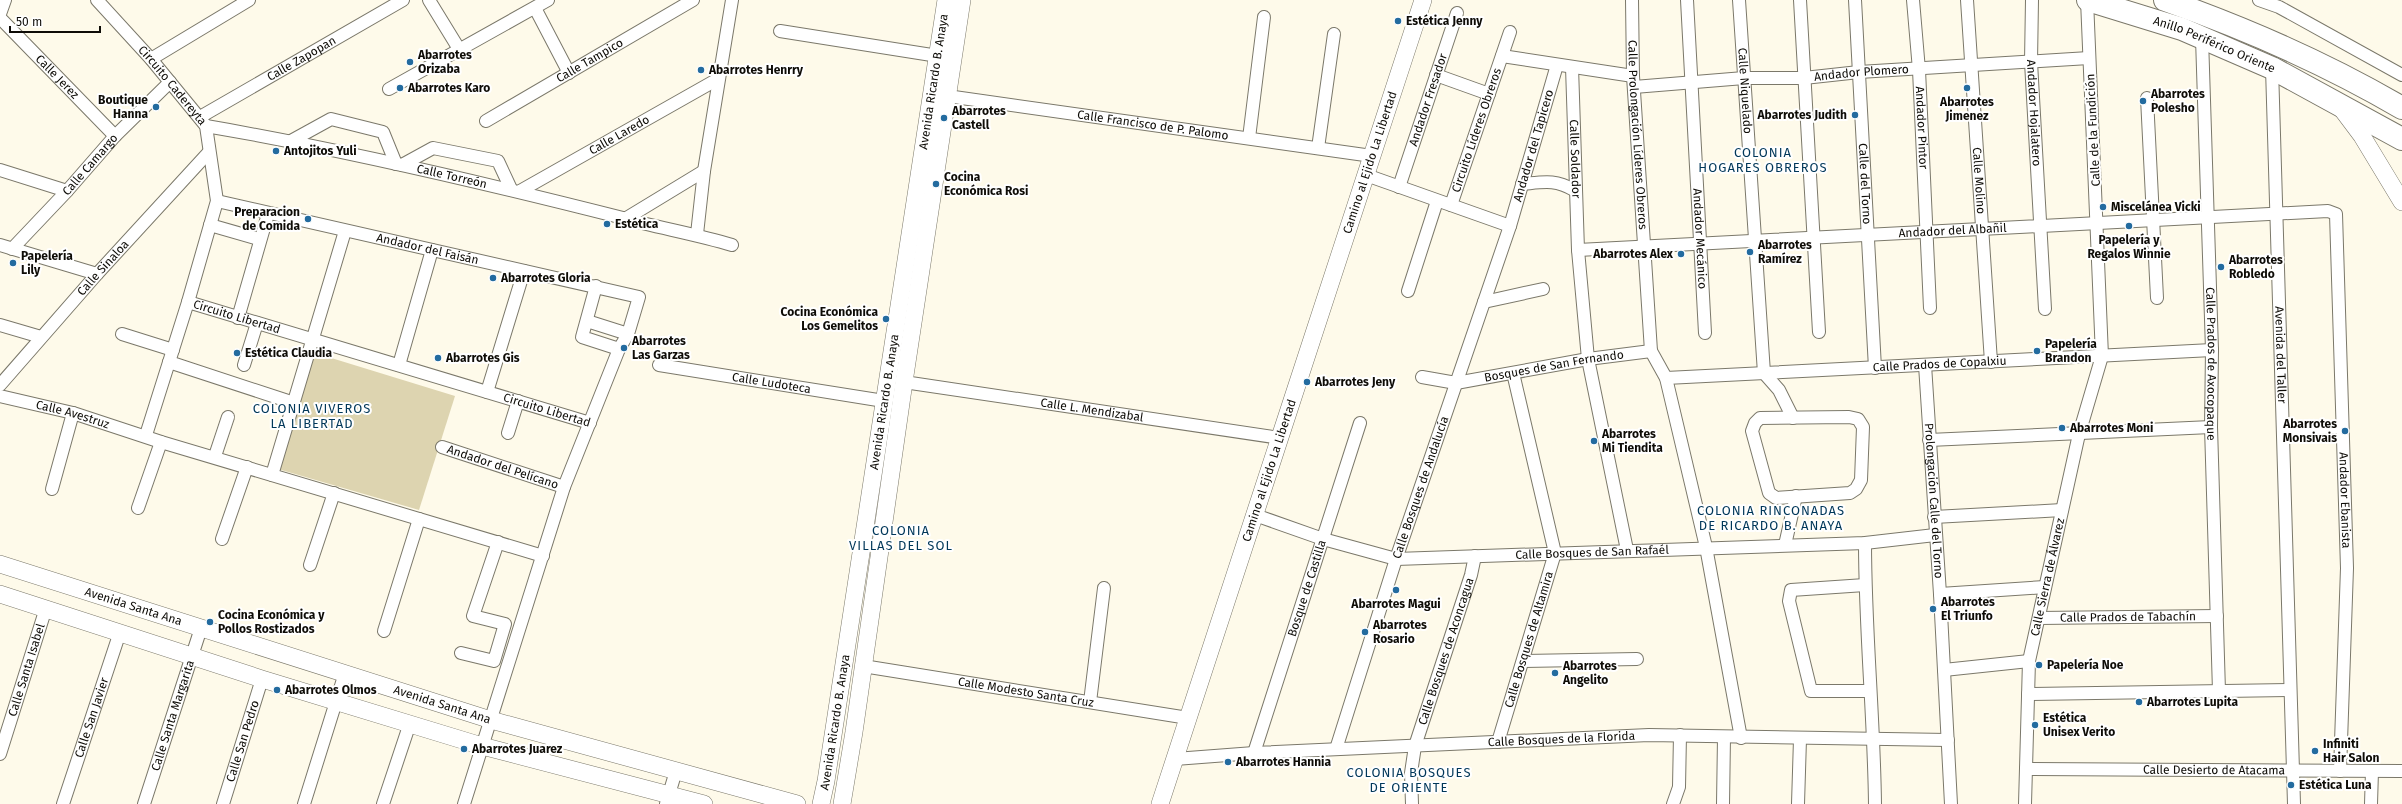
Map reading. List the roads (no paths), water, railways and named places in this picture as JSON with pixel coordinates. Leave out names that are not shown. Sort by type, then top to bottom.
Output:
[{"type":"highway","name":"Anillo Periférico Oriente","points":[[2087,0],[2146,17],[2202,38],[2272,68],[2336,101],[2402,139]]},
{"type":"highway","name":"Anillo Periférico Oriente","points":[[2165,0],[2214,17],[2283,47],[2345,76],[2399,105]]},
{"type":"street","points":[[0,14],[4,0]]},
{"type":"street","name":"Circuito Cadereyta","points":[[97,0],[151,59],[203,122],[217,201],[188,302]]},
{"type":"street","points":[[151,59],[249,0]]},
{"type":"street","name":"Calle Zapopan","points":[[203,122],[403,0]]},
{"type":"street","points":[[429,0],[459,49]]},
{"type":"street","points":[[389,89],[548,0]]},
{"type":"street","name":"Calle Tampico","points":[[486,121],[693,0]]},
{"type":"street","points":[[697,234],[704,171],[732,0]]},
{"type":"street","name":"Avenida Ricardo B. Anaya","points":[[940,95],[938,56],[946,0]]},
{"type":"street","name":"Avenida Ricardo B. Anaya","points":[[821,804],[826,781],[884,401],[919,232],[940,95],[962,0]]},
{"type":"street","name":"Camino al Ejido La Libertad","points":[[1160,804],[1423,0]]},
{"type":"street","name":"Calle Prolongación Líderes Obreros","points":[[1632,0],[1633,82],[1651,351],[1666,378],[1706,547],[1741,738]]},
{"type":"street","name":"Andador Mecánico","points":[[1687,0],[1705,333]]},
{"type":"street","name":"Calle Niquelado","points":[[1739,0],[1764,373]]},
{"type":"street","points":[[1800,0],[1812,238],[1819,332]]},
{"type":"street","name":"Calle del Torno","points":[[1855,0],[1875,368]]},
{"type":"street","name":"Andador Pintor","points":[[1913,0],[1919,70],[1930,308]]},
{"type":"street","name":"Calle Molino","points":[[1968,0],[1991,362]]},
{"type":"street","name":"Andador Hojalatero","points":[[2032,0],[2031,62],[2039,226],[2045,309]]},
{"type":"street","name":"Calle de la Fundición","points":[[2087,0],[2102,356]]},
{"type":"street","points":[[2260,0],[2278,4],[2402,75]]},
{"type":"street","points":[[535,8],[569,73]]},
{"type":"street","name":"Andador Fresador","points":[[1399,187],[1457,13]]},
{"type":"street","points":[[1249,138],[1264,17]]},
{"type":"street","name":"Calle Jerez","points":[[0,18],[115,136]]},
{"type":"street","points":[[780,31],[938,56]]},
{"type":"street","name":"Circuito Líderes Obreros","points":[[1451,205],[1510,32]]},
{"type":"street","points":[[1318,148],[1334,34]]},
{"type":"street","name":"Calle Prados de Axocopaque","points":[[2202,38],[2212,350],[2211,427],[2220,691]]},
{"type":"street","name":"Circuito Líderes Obreros","points":[[1502,56],[1572,67],[1633,82]]},
{"type":"street","name":"Andador Plomero","points":[[1633,82],[1744,78],[1804,78],[1859,72],[1919,70],[2089,58]]},
{"type":"street","name":"Andador del Tapicero","points":[[1510,226],[1557,65]]},
{"type":"street","name":"Calle Soldador","points":[[1572,67],[1574,190],[1588,359],[1627,550]]},
{"type":"street","name":"Avenida del Taller","points":[[2272,68],[2290,690],[2295,770],[2294,804]]},
{"type":"street","points":[[1436,75],[1489,94]]},
{"type":"street","name":"Calle Laredo","points":[[516,190],[718,79]]},
{"type":"street","name":"Calle Camargo","points":[[12,249],[67,191],[115,136],[170,82]]},
{"type":"street","name":"Calle Francisco de P. Palomo","points":[[940,95],[1372,156]]},
{"type":"street","points":[[2147,98],[2157,298]]},
{"type":"street","name":"Anillo Periférico Oriente","points":[[2336,101],[2362,136],[2402,202]]},
{"type":"street","points":[[291,141],[331,119],[383,132],[399,165],[434,148],[498,161],[516,190]]},
{"type":"street","name":"Calle Torreón","points":[[203,122],[516,190],[625,219],[697,234],[732,245]]},
{"type":"street","name":"Anillo Periférico Oriente","points":[[2372,122],[2402,148]]},
{"type":"street","name":"Calle Sinaloa","points":[[0,385],[97,274],[209,152]]},
{"type":"street","points":[[0,170],[67,191]]},
{"type":"street","points":[[625,219],[704,171]]},
{"type":"street","points":[[1366,175],[1510,226]]},
{"type":"street","points":[[1522,184],[1548,181],[1561,182],[1574,190]]},
{"type":"street","name":"Andador del Faisán","points":[[217,201],[268,214],[596,286],[639,297],[628,334]]},
{"type":"street","points":[[1408,291],[1437,201]]},
{"type":"street","name":"Andador del Albañil","points":[[1578,250],[2328,211]]},
{"type":"street","name":"Andador Ebanista","points":[[2328,211],[2336,214],[2347,568],[2340,771]]},
{"type":"street","points":[[238,318],[259,239],[268,214]]},
{"type":"street","points":[[210,225],[259,239]]},
{"type":"street","name":"Calle Bosques de Andalucía","points":[[1336,750],[1396,559],[1510,226]]},
{"type":"street","points":[[272,475],[345,231]]},
{"type":"street","name":"Avenida Ricardo B. Anaya","points":[[842,804],[904,382],[919,232]]},
{"type":"street","points":[[0,245],[97,274]]},
{"type":"street","points":[[399,366],[432,250]]},
{"type":"street","points":[[487,392],[524,271]]},
{"type":"street","points":[[596,286],[582,337],[619,349]]},
{"type":"street","points":[[1484,302],[1543,289]]},
{"type":"street","name":"Circuito Libertad","points":[[146,435],[188,302],[590,423],[564,487],[464,804]]},
{"type":"street","points":[[587,320],[628,334],[619,349],[590,423]]},
{"type":"street","points":[[244,365],[257,323]]},
{"type":"street","points":[[0,325],[41,337]]},
{"type":"street","points":[[122,334],[173,350]]},
{"type":"street","name":"Calle Prados de Copalxiu","points":[[1666,378],[2212,350]]},
{"type":"street","name":"Bosques de San Fernando","points":[[1456,383],[1588,359],[1651,351]]},
{"type":"street","name":"Calle Sierra de Álvarez","points":[[2025,804],[2029,661],[2079,434],[2102,356]]},
{"type":"street","points":[[169,362],[294,403]]},
{"type":"street","name":"Calle Ludoteca","points":[[660,365],[884,401]]},
{"type":"street","name":"Prolongación Calle del Torno","points":[[1925,365],[1940,594],[1951,804]]},
{"type":"street","name":"Calle Bosques de Altamira","points":[[1498,742],[1555,553],[1513,373]]},
{"type":"street","points":[[1764,373],[1780,390],[1793,418]]},
{"type":"street","points":[[1422,377],[1456,383]]},
{"type":"street","name":"Calle L. Mendizabal","points":[[904,382],[1280,438]]},
{"type":"street","name":"Calle Avestruz","points":[[0,396],[73,413],[146,435]]},
{"type":"street","points":[[508,433],[518,401]]},
{"type":"street","points":[[52,489],[73,413]]},
{"type":"street","points":[[215,456],[228,417]]},
{"type":"street","points":[[1760,418],[1793,418],[1858,419],[1863,427],[1861,480],[1856,488],[1850,493],[1776,498],[1770,493],[1752,431],[1755,423],[1760,418]]},
{"type":"street","name":"Bosque de Castilla","points":[[1254,753],[1360,424]]},
{"type":"street","points":[[1929,440],[2211,427]]},
{"type":"street","points":[[2283,429],[2342,427]]},
{"type":"street","points":[[146,435],[161,442],[215,456],[272,475],[543,556]]},
{"type":"street","points":[[138,508],[161,442]]},
{"type":"street","name":"Andador del Pelícano","points":[[442,447],[564,487]]},
{"type":"street","points":[[222,539],[247,467]]},
{"type":"street","points":[[310,565],[334,493]]},
{"type":"street","points":[[1785,545],[1796,496]]},
{"type":"street","points":[[1934,517],[2062,510]]},
{"type":"street","name":"Calle Bosques de San Rafaél","points":[[1255,515],[1323,539],[1396,559],[1706,547],[1865,543],[1935,535]]},
{"type":"street","points":[[384,631],[419,519]]},
{"type":"street","points":[[461,653],[494,661],[505,624],[473,616],[498,542]]},
{"type":"street","points":[[1865,543],[1865,586],[1874,740],[1875,804]]},
{"type":"street","name":"Calle Bosques de Aconcagua","points":[[1412,804],[1411,773],[1415,746],[1471,575],[1475,556]]},
{"type":"street","name":"Avenida Santa Ana","points":[[0,564],[491,720],[796,804]]},
{"type":"street","points":[[1865,586],[1791,590],[1789,601],[1811,691],[1870,691]]},
{"type":"street","points":[[1940,594],[2045,587]]},
{"type":"street","points":[[1090,702],[1104,588]]},
{"type":"street","points":[[0,594],[192,654],[262,678],[482,746],[667,799],[704,804]]},
{"type":"street","name":"Calle Santa Isabel","points":[[0,754],[46,608]]},
{"type":"street","name":"Calle Prados de Tabachín","points":[[2038,618],[2217,616]]},
{"type":"street","name":"Calle Santa Margarita","points":[[144,804],[201,628]]},
{"type":"street","name":"Calle San Javier","points":[[64,804],[120,632]]},
{"type":"street","points":[[1523,661],[1637,659]]},
{"type":"street","points":[[1944,670],[2029,661]]},
{"type":"street","name":"Calle Modesto Santa Cruz","points":[[863,666],[1188,718]]},
{"type":"street","points":[[304,804],[345,673]]},
{"type":"street","name":"Calle San Pedro","points":[[223,804],[262,678]]},
{"type":"street","points":[[2028,694],[2290,690]]},
{"type":"street","points":[[383,804],[410,723]]},
{"type":"street","name":"Calle Bosques de la Florida","points":[[1175,760],[1254,753],[1628,735],[1680,735],[1800,739],[1948,740]]},
{"type":"street","points":[[1673,804],[1680,774],[1680,735]]},
{"type":"street","points":[[1723,804],[1724,737]]},
{"type":"street","points":[[1798,804],[1800,739]]},
{"type":"street","name":"Calle Desierto de Atacama","points":[[2026,769],[2402,771]]},
{"type":"street","points":[[667,799],[676,771]]},
{"type":"street","points":[[2371,804],[2372,771]]},
{"type":"place","name":"Estética Jenny","points":[[1398,21]]},
{"type":"place","name":"Abarrotes Orizaba","points":[[410,62]]},
{"type":"place","name":"Abarrotes Henrry","points":[[701,70]]},
{"type":"place","name":"Abarrotes Karo","points":[[400,88]]},
{"type":"place","name":"Abarrotes Jimenez","points":[[1967,88]]},
{"type":"place","name":"Abarrotes Polesho","points":[[2143,101]]},
{"type":"place","name":"Boutique Hanna","points":[[156,107]]},
{"type":"place","name":"Abarrotes Judith","points":[[1855,115]]},
{"type":"place","name":"Abarrotes Castell","points":[[944,118]]},
{"type":"place","name":"Antojitos Yuli","points":[[276,151]]},
{"type":"place","name":"Cocina Económica Rosi","points":[[936,184]]},
{"type":"place","name":"Miscelánea Vicki","points":[[2103,207]]},
{"type":"place","name":"Preparacion de Comida","points":[[308,219]]},
{"type":"place","name":"Estética","points":[[607,224]]},
{"type":"place","name":"Papelería y Regalos Winnie","points":[[2129,226]]},
{"type":"place","name":"Abarrotes Ramírez","points":[[1750,252]]},
{"type":"place","name":"Abarrotes Alex","points":[[1681,254]]},
{"type":"place","name":"Papelería Lily","points":[[13,263]]},
{"type":"place","name":"Abarrotes Robledo","points":[[2221,267]]},
{"type":"place","name":"Abarrotes Gloria","points":[[493,278]]},
{"type":"place","name":"Cocina Económica Los Gemelitos","points":[[886,319]]},
{"type":"place","name":"Abarrotes Las Garzas","points":[[624,348]]},
{"type":"place","name":"Papelería Brandon","points":[[2037,351]]},
{"type":"place","name":"Estética Claudia","points":[[237,353]]},
{"type":"place","name":"Abarrotes Gis","points":[[438,358]]},
{"type":"place","name":"Abarrotes Jeny","points":[[1307,382]]},
{"type":"place","name":"Abarrotes Moni","points":[[2062,428]]},
{"type":"place","name":"Abarrotes Monsivais","points":[[2345,431]]},
{"type":"place","name":"Abarrotes Mi Tiendita","points":[[1594,441]]},
{"type":"place","name":"Abarrotes Magui","points":[[1396,590]]},
{"type":"place","name":"Abarrotes El Triunfo","points":[[1933,609]]},
{"type":"place","name":"Cocina Económica y Pollos Rostizados","points":[[210,622]]},
{"type":"place","name":"Abarrotes Rosario","points":[[1365,632]]},
{"type":"place","name":"Papelería Noe","points":[[2039,665]]},
{"type":"place","name":"Abarrotes Angelito","points":[[1555,673]]},
{"type":"place","name":"Abarrotes Olmos","points":[[277,690]]},
{"type":"place","name":"Abarrotes Lupita","points":[[2139,702]]},
{"type":"place","name":"Estética Unisex Verito","points":[[2035,725]]},
{"type":"place","name":"Abarrotes Juarez","points":[[464,749]]},
{"type":"place","name":"Infiniti Hair Salon","points":[[2315,751]]},
{"type":"place","name":"Abarrotes Hannia","points":[[1228,762]]},
{"type":"place","name":"Estética Luna","points":[[2291,785]]},
{"type":"district","name":"COLONIA HOGARES OBREROS","points":[[1763,160]]},
{"type":"district","name":"COLONIA VIVEROS LA LIBERTAD","points":[[312,416]]},
{"type":"district","name":"COLONIA RINCONADAS DE RICARDO B. ANAYA","points":[[1771,518]]},
{"type":"district","name":"COLONIA VILLAS DEL SOL","points":[[901,538]]},
{"type":"district","name":"COLONIA BOSQUES DE ORIENTE","points":[[1409,780]]}]
